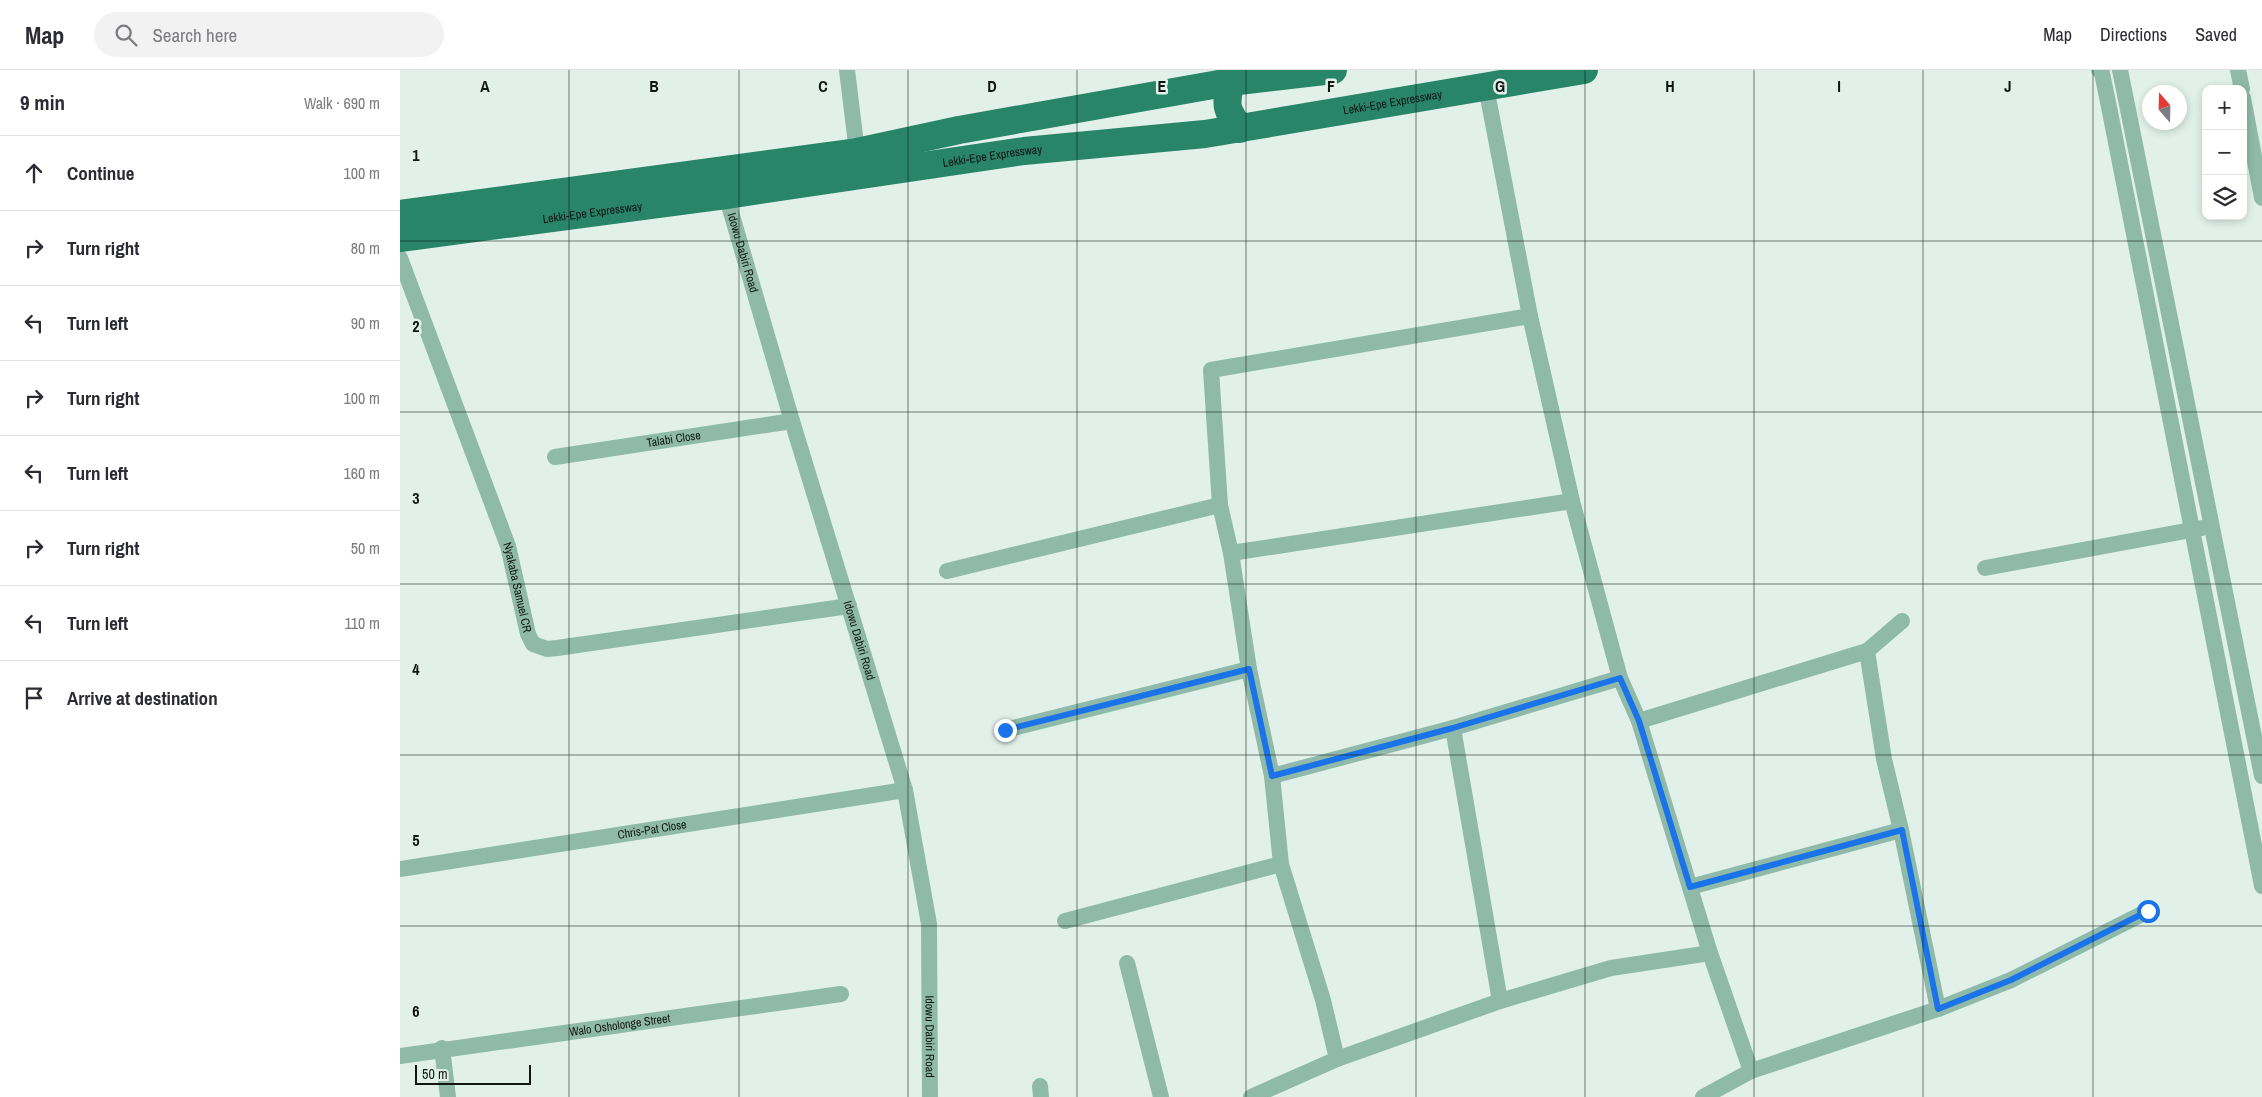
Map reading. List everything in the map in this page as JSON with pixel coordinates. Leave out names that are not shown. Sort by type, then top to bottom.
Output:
[{"type":"highway","name":"Lekki-Epe Expressway","points":[[400,214],[857,152],[959,130],[1230,82],[1333,70]]},
{"type":"highway","name":"Lekki-Epe Expressway","points":[[400,238],[726,195],[1024,151],[1206,134],[1584,70]]},
{"type":"highway","points":[[1230,82],[1226,104],[1228,111],[1240,129]]},
{"type":"highway","points":[[1202,87],[1209,110],[1206,134]]},
{"type":"street","points":[[847,70],[857,152]]},
{"type":"street","points":[[2099,70],[2102,73],[2124,182],[2262,886]]},
{"type":"street","points":[[2120,70],[2262,776]]},
{"type":"street","points":[[2238,70],[2241,85]]},
{"type":"street","points":[[1486,87],[1530,316],[1572,501],[1620,678],[1639,721],[1710,953],[1751,1071]]},
{"type":"street","points":[[2247,119],[2262,198]]},
{"type":"street","points":[[2124,182],[2142,178]]},
{"type":"street","name":"Idowu Dabiri Road","points":[[726,195],[792,421],[904,790],[929,924],[930,1097]]},
{"type":"street","name":"Nyakaba Samuel CR","points":[[400,258],[508,546],[528,634],[534,644],[547,649],[557,648],[849,606]]},
{"type":"street","points":[[1337,1059],[1322,1000],[1281,864],[1272,776],[1249,669],[1231,552],[1220,505],[1212,370],[1530,316]]},
{"type":"street","name":"Talabi Close","points":[[555,456],[792,421]]},
{"type":"street","points":[[1231,552],[1572,501]]},
{"type":"street","points":[[947,571],[1220,505]]},
{"type":"street","points":[[1984,568],[2212,527]]},
{"type":"street","points":[[1639,721],[1867,651],[1902,621]]},
{"type":"street","points":[[1867,651],[1884,759],[1902,830],[1938,1009]]},
{"type":"street","points":[[1005,730],[1249,669]]},
{"type":"street","points":[[1272,776],[1453,728],[1620,678]]},
{"type":"street","points":[[1453,728],[1500,1001]]},
{"type":"street","name":"Chris-Pat Close","points":[[400,869],[904,790]]},
{"type":"street","points":[[1690,887],[1902,830]]},
{"type":"street","points":[[1065,921],[1281,864]]},
{"type":"street","points":[[1703,1097],[1751,1071],[1938,1009],[2011,980],[2148,911]]},
{"type":"street","points":[[1251,1097],[1337,1059],[1500,1001],[1611,968],[1710,953]]},
{"type":"street","points":[[1127,963],[1161,1097]]},
{"type":"street","name":"Walo Osholonge Street","points":[[400,1056],[442,1048],[841,994]]},
{"type":"street","points":[[442,1048],[448,1097]]},
{"type":"route","points":[[1005,730],[1249,669],[1272,776],[1453,728],[1620,678],[1639,721],[1690,887],[1902,830],[1938,1009],[2011,980],[2148,911]]}]
